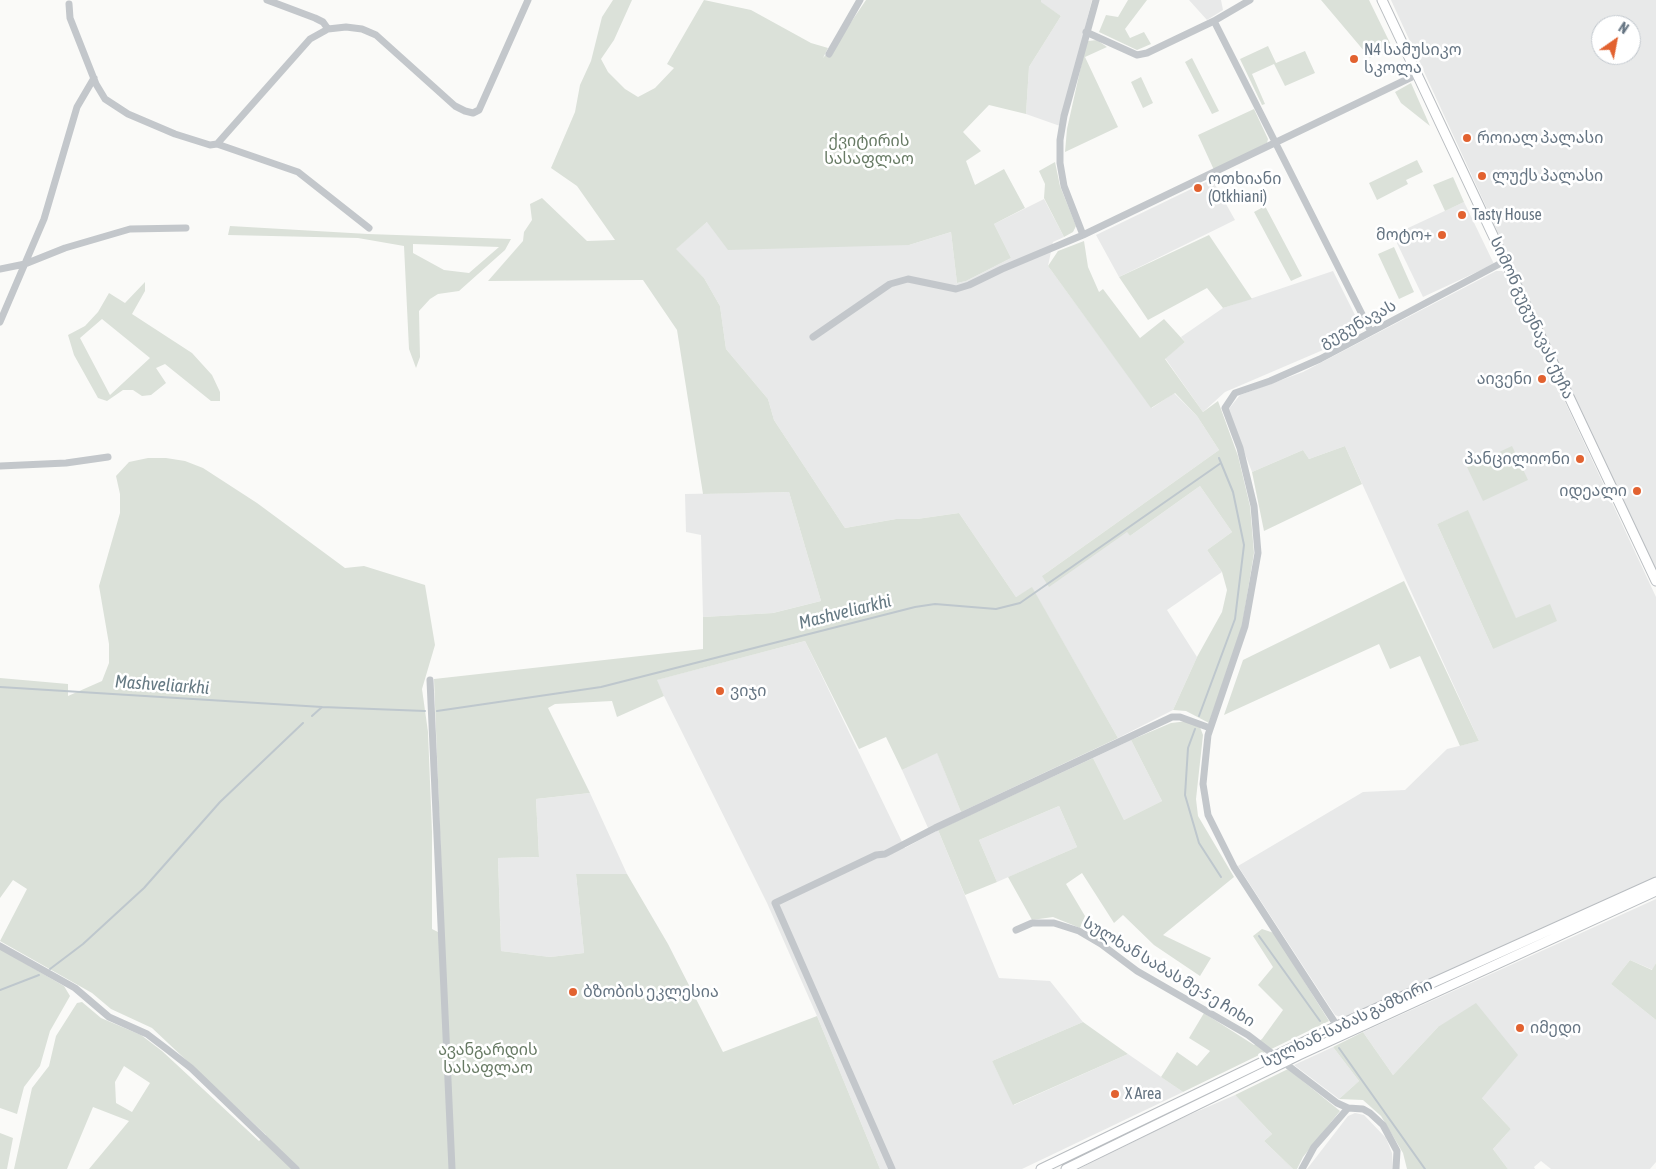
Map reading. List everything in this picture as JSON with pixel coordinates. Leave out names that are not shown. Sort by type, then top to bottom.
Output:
[{"type":"main road","name":"სიმონ გუგუნავას ქუჩა","points":[[1382,0],[1656,581]]},
{"type":"main road","name":"სულხან-საბას გამზირი","points":[[1041,1169],[1337,1026],[1656,882]]},
{"type":"main road","name":"სულხან-საბას გამზირი","points":[[1066,1169],[1284,1062],[1656,891]]},
{"type":"street","points":[[267,0],[315,18],[323,22],[328,29]]},
{"type":"street","points":[[217,144],[310,39],[328,29],[346,27],[362,29],[376,35],[455,106],[473,113],[479,110],[484,101],[528,0]]},
{"type":"street","points":[[829,54],[860,0]]},
{"type":"street","points":[[1083,235],[1064,186],[1060,156],[1064,116],[1096,0]]},
{"type":"street","points":[[1086,32],[1137,55],[1147,53],[1214,21],[1250,0]]},
{"type":"street","points":[[67,1],[70,18],[94,78],[105,99],[128,114],[194,141],[210,145],[217,144],[298,172],[369,228]]},
{"type":"street","points":[[1214,21],[1274,144],[1371,332]]},
{"type":"street","points":[[813,337],[890,284],[908,279],[956,290],[1083,235],[1416,75]]},
{"type":"street","points":[[0,322],[44,219],[77,107],[94,78]]},
{"type":"street","points":[[0,269],[25,264],[65,248],[130,229],[186,228]]},
{"type":"street","name":"გუგუნავას","points":[[1210,728],[1245,626],[1258,552],[1254,506],[1240,448],[1225,408],[1235,393],[1270,381],[1371,332],[1505,261]]},
{"type":"street","points":[[0,466],[66,463],[108,457]]},
{"type":"street","points":[[430,680],[452,1169]]},
{"type":"street","points":[[892,1169],[775,903],[876,855],[885,854],[934,828],[1172,717],[1180,716],[1210,728],[1203,784],[1208,815],[1234,867],[1342,1035]]},
{"type":"street","name":"სულხან საბას მე-5 ე ჩიხი","points":[[1016,930],[1032,923],[1054,923],[1079,931],[1101,944],[1137,971],[1248,1035],[1338,1103],[1348,1108],[1363,1109],[1383,1125],[1397,1152],[1396,1169]]},
{"type":"street","points":[[0,946],[75,988],[109,1017],[147,1034],[161,1044],[191,1068],[296,1169]]},
{"type":"street","points":[[1302,1169],[1314,1147],[1348,1108]]},
{"type":"shaded area","points":[[1041,0],[1092,0],[1060,126],[1026,114],[1029,67],[1061,16],[1040,2]]},
{"type":"shaded area","points":[[1189,0],[1221,0],[1223,10],[1207,20]]},
{"type":"shaded area","points":[[1391,0],[1656,0],[1656,571],[1518,276]]},
{"type":"shaded area","points":[[1212,179],[1235,220],[1119,277],[1096,235]]},
{"type":"shaded area","points":[[1044,199],[1064,237],[1053,242],[1048,266],[1152,408],[1174,393],[1197,416],[1219,450],[1042,576],[1127,531],[1130,536],[1200,486],[1232,532],[1207,550],[1222,572],[1167,610],[1197,657],[1173,710],[1118,738],[1032,588],[1016,597],[959,513],[917,519],[896,519],[845,528],[774,420],[768,399],[726,349],[720,306],[704,278],[675,249],[707,222],[909,245],[951,232],[957,283],[966,281],[1011,258],[994,224]]},
{"type":"shaded area","points":[[1464,202],[1494,264],[1423,297],[1393,235]]},
{"type":"shaded area","points":[[1333,271],[1362,329],[1323,350],[1225,392],[1203,412],[1165,358],[1185,342],[1181,337],[1223,308]]},
{"type":"shaded area","points":[[1496,271],[1504,271],[1656,597],[1656,877],[1343,1018],[1335,1015],[1238,866],[1363,792],[1405,790],[1447,749],[1479,741],[1345,446],[1309,459],[1303,450],[1252,472],[1228,410],[1240,395],[1303,372]],"holes":[[[1468,511],[1516,619],[1493,649],[1437,524]]]},
{"type":"shaded area","points":[[789,492],[821,601],[773,613],[703,617],[701,535],[686,532],[685,494]]},
{"type":"shaded area","points":[[805,641],[905,848],[938,830],[999,978],[1050,981],[1083,1022],[992,1061],[1014,1105],[1128,1054],[1183,1092],[1022,1169],[880,1169],[817,1016],[767,903],[656,680]]},
{"type":"shaded area","points":[[1131,740],[1162,801],[1124,820],[1093,758]]},
{"type":"shaded area","points":[[937,752],[961,812],[929,830],[902,770]]},
{"type":"shaded area","points":[[590,793],[627,874],[576,874],[584,953],[550,957],[501,951],[498,858],[539,857],[536,799]]},
{"type":"shaded area","points":[[1059,806],[1077,847],[997,882],[979,840]]},
{"type":"shaded area","points":[[1656,899],[1656,963],[1653,970],[1630,960],[1611,984],[1656,1020],[1656,1162],[1650,1169],[1551,1169],[1541,1161],[1534,1167],[1535,1169],[1508,1169],[1493,1149],[1511,1129],[1482,1098],[1438,1027],[1393,1075],[1363,1032]]},
{"type":"shaded area","points":[[1333,1047],[1359,1081],[1339,1099],[1294,1065]]},
{"type":"shaded area","points":[[1235,1095],[1272,1134],[1264,1141],[1293,1169],[1079,1169],[1173,1122]]},
{"type":"shaded area","points":[[1355,1113],[1364,1115],[1386,1138],[1392,1153],[1393,1169],[1307,1169],[1348,1116]]},
{"type":"green space","points":[[613,0],[632,0],[614,40],[601,59],[608,72],[625,89],[638,97],[655,88],[674,68],[667,64],[704,0],[751,10],[811,43],[828,48],[823,58],[839,40],[866,0],[1041,0],[1041,2],[1061,16],[1029,67],[1026,114],[989,105],[963,132],[981,151],[966,161],[975,185],[1004,169],[1025,208],[994,224],[1011,258],[966,281],[957,283],[951,232],[909,245],[728,250],[707,222],[676,249],[704,278],[720,306],[726,349],[768,399],[774,420],[845,528],[896,519],[917,519],[959,513],[1016,597],[1032,587],[1118,738],[961,812],[937,753],[902,770],[886,737],[859,749],[805,641],[657,680],[664,696],[617,717],[612,701],[555,704],[548,708],[590,793],[536,799],[539,857],[498,858],[501,951],[550,957],[584,953],[576,874],[627,874],[668,944],[723,1052],[817,1016],[880,1169],[89,1169],[129,1121],[93,1107],[67,1169],[14,1169],[32,1088],[49,1066],[56,1036],[77,1003],[82,1002],[101,1018],[141,1035],[162,1051],[259,1141],[266,1135],[152,1028],[111,1009],[92,993],[0,941],[27,889],[13,880],[0,898],[0,678],[68,684],[68,696],[102,681],[109,663],[109,644],[99,586],[120,513],[120,494],[116,476],[129,462],[148,458],[166,458],[185,461],[203,468],[257,503],[345,568],[364,566],[425,585],[435,645],[422,689],[428,732],[432,832],[432,929],[444,935],[434,679],[703,649],[703,617],[773,613],[821,601],[789,492],[703,494],[677,330],[643,280],[488,281],[523,241],[524,232],[532,220],[530,204],[542,198],[587,241],[615,240],[577,186],[551,168],[575,112],[580,85],[591,61],[602,17]],"holes":[[[124,1066],[150,1083],[132,1112],[116,1103],[115,1082]]]},
{"type":"green space","points":[[1128,0],[1147,0],[1125,29],[1130,38],[1144,32],[1151,44],[1137,50],[1099,32],[1106,15],[1118,17]]},
{"type":"green space","points":[[1321,0],[1369,0],[1392,47],[1370,58]]},
{"type":"green space","points":[[1097,40],[1107,47],[1085,57],[1118,127],[1065,152],[1067,129],[1086,44],[1088,41]]},
{"type":"green space","points":[[1268,46],[1276,63],[1305,51],[1315,73],[1285,86],[1274,64],[1252,74],[1265,104],[1262,105],[1240,59]]},
{"type":"green space","points":[[1192,58],[1219,111],[1212,114],[1185,62]]},
{"type":"green space","points":[[1141,77],[1153,103],[1143,108],[1131,82]]},
{"type":"green space","points":[[1411,83],[1430,126],[1401,103],[1395,92]]},
{"type":"green space","points":[[1254,109],[1268,139],[1267,143],[1214,170],[1198,135]]},
{"type":"green space","points":[[1417,160],[1423,172],[1406,180],[1408,184],[1377,200],[1369,183]]},
{"type":"green space","points":[[1055,162],[1060,186],[1076,226],[1073,232],[1064,237],[1044,198],[1045,184],[1039,171]]},
{"type":"green space","points":[[1453,177],[1464,202],[1445,211],[1433,185]]},
{"type":"green space","points":[[1265,206],[1302,276],[1291,281],[1254,212]]},
{"type":"green space","points":[[230,226],[368,234],[511,239],[505,250],[459,291],[438,294],[430,299],[419,311],[420,357],[416,368],[409,349],[404,246],[358,238],[228,235]],"holes":[[[413,244],[499,247],[469,273],[444,270],[413,253]]]},
{"type":"green space","points":[[1209,235],[1252,299],[1223,308],[1207,288],[1148,320],[1119,277]]},
{"type":"green space","points":[[1084,241],[1088,267],[1099,292],[1103,289],[1140,338],[1164,319],[1185,342],[1165,359],[1203,412],[1218,401],[1238,456],[1250,506],[1254,553],[1242,626],[1209,723],[1186,711],[1173,710],[1197,657],[1222,612],[1227,590],[1222,572],[1207,550],[1232,532],[1200,486],[1130,536],[1127,532],[1049,587],[1042,576],[1219,450],[1197,416],[1175,393],[1151,408],[1048,266],[1058,251]]},
{"type":"green space","points":[[1394,247],[1414,292],[1399,299],[1378,254]]},
{"type":"green space","points":[[145,282],[145,291],[132,314],[192,353],[212,375],[220,392],[220,401],[211,401],[165,364],[156,368],[166,383],[151,395],[142,396],[133,390],[123,390],[107,401],[98,398],[74,355],[68,335],[85,326],[98,312],[109,293],[125,303]],"holes":[[[102,319],[150,358],[110,395],[80,338]]]},
{"type":"green space","points":[[1345,446],[1362,484],[1264,531],[1252,472],[1303,450],[1309,459]]},
{"type":"green space","points":[[1512,446],[1528,480],[1483,501],[1467,467]]},
{"type":"green space","points":[[1468,510],[1516,618],[1550,604],[1557,621],[1493,649],[1437,524]]},
{"type":"green space","points":[[1404,581],[1479,741],[1460,746],[1420,656],[1390,669],[1379,644],[1224,715],[1243,660]]},
{"type":"green space","points":[[1188,721],[1200,727],[1203,735],[1196,799],[1198,816],[1234,877],[1163,935],[1211,958],[1200,976],[1154,945],[1123,915],[1114,923],[1082,873],[1066,884],[1085,916],[1080,928],[1053,917],[1032,920],[1008,877],[1077,847],[1059,806],[979,840],[997,882],[965,895],[938,830],[1093,758],[1124,820],[1162,801],[1131,740],[1171,723]]},
{"type":"green space","points":[[1262,929],[1274,933],[1329,1021],[1183,1092],[1161,1077],[1177,1052],[1197,1066],[1210,1051],[1189,1038],[1204,1013],[1254,1045],[1262,1039],[1283,1010],[1258,985],[1273,967],[1253,936]]},
{"type":"green space","points":[[0,949],[64,986],[70,996],[50,1031],[40,1066],[24,1087],[17,1114],[0,1108]]},
{"type":"green space","points":[[1630,960],[1652,970],[1656,963],[1656,1020],[1611,984]]},
{"type":"green space","points":[[1476,1003],[1518,1055],[1482,1098],[1511,1129],[1493,1149],[1508,1169],[1407,1169],[1403,1153],[1381,1116],[1363,1100],[1339,1099],[1359,1081],[1333,1047],[1363,1032],[1393,1075],[1438,1027]]},
{"type":"green space","points":[[1083,1022],[1128,1054],[1013,1105],[992,1061]]},
{"type":"green space","points":[[1288,1069],[1340,1111],[1303,1157],[1297,1169],[1293,1169],[1264,1141],[1272,1134],[1235,1095]]},
{"type":"green space","points":[[0,1133],[13,1138],[7,1169],[0,1169]]},
{"type":"waterway","points":[[1199,716],[1235,619],[1244,545],[1233,492],[1219,458]]},
{"type":"waterway","name":"Mashveliarkhi","points":[[437,711],[601,687],[915,607],[935,604],[996,609],[1020,603],[1221,463]]},
{"type":"waterway","name":"Mashveliarkhi","points":[[0,687],[322,707]]},
{"type":"waterway","name":"Mashveliarkhi","points":[[312,716],[322,707],[425,711]]},
{"type":"waterway","points":[[50,969],[83,944],[144,888],[220,802],[303,723]]},
{"type":"waterway","points":[[1195,729],[1188,748],[1185,795],[1199,843],[1221,877]]},
{"type":"waterway","points":[[1259,936],[1320,1021]]},
{"type":"waterway","points":[[0,990],[39,975]]},
{"type":"waterway","points":[[1339,1048],[1425,1169]]},
{"type":"place","name":"N4 სამუსიკო სკოლა","points":[[1354,59]]},
{"type":"place","name":"როიალ პალასი","points":[[1467,138]]},
{"type":"place","name":"ლუქს პალასი","points":[[1482,176]]},
{"type":"place","name":"ოთხიანი (Otkhiani)","points":[[1198,188]]},
{"type":"place","name":"Tasty House","points":[[1462,215]]},
{"type":"place","name":"მოტო+","points":[[1442,235]]},
{"type":"place","name":"აივენი","points":[[1542,379]]},
{"type":"place","name":"პანცილიონი","points":[[1580,459]]},
{"type":"place","name":"იდეალი","points":[[1637,491]]},
{"type":"place","name":"ვიჯი","points":[[720,691]]},
{"type":"place","name":"ბზობის ეკლესია","points":[[573,992]]},
{"type":"place","name":"იმედი","points":[[1520,1028]]},
{"type":"place","name":"X Area","points":[[1115,1094]]},
{"type":"park label","name":"ქვიტირის სასაფლაო","points":[[869,150]]},
{"type":"park label","name":"ავანგარდის სასაფლაო","points":[[488,1059]]}]
